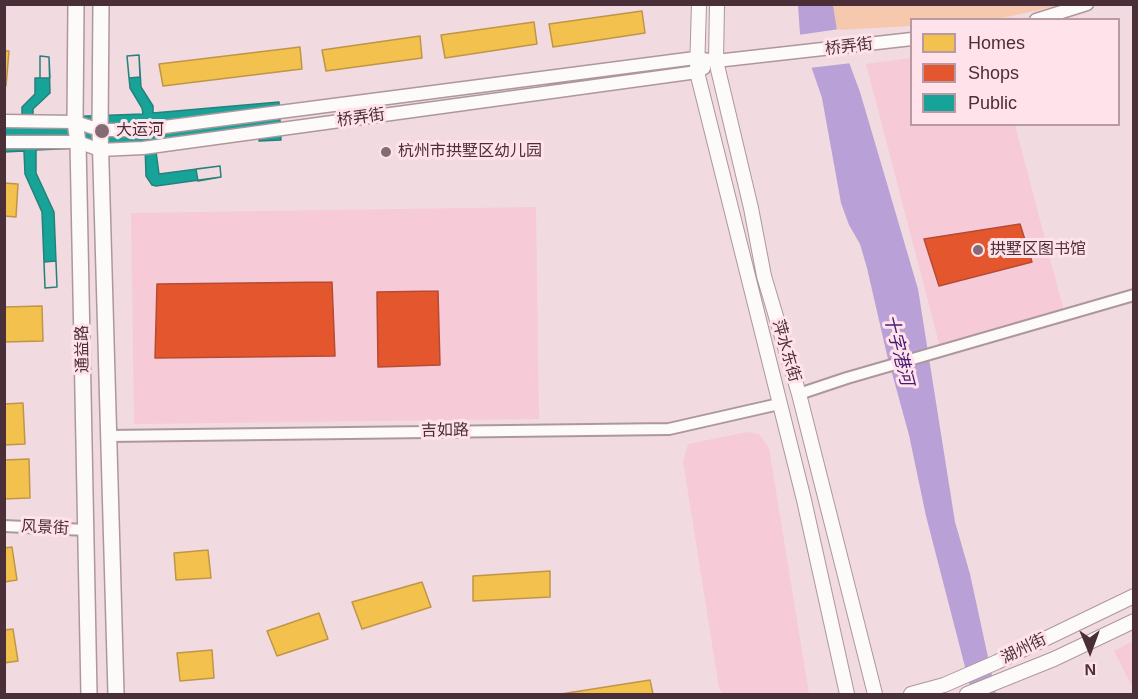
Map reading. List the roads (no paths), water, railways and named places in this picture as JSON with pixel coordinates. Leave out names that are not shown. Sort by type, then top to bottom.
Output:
[{"type":"main road","name":"通益路","points":[[76,4],[75,122],[78,142],[89,694]]},
{"type":"main road","name":"通益路","points":[[100,4],[100,150],[116,694]]},
{"type":"main road","name":"萍水东街","points":[[699,4],[695,57],[697,72],[804,500],[847,694]]},
{"type":"main road","name":"萍水东街","points":[[717,4],[716,62],[765,276],[799,394],[876,694]]},
{"type":"main road","name":"湖州街","points":[[911,694],[944,685],[997,662],[1134,596]]},
{"type":"main road","name":"湖州街","points":[[967,694],[1002,681],[1134,621]]},
{"type":"street","points":[[1042,18],[1087,4]]},
{"type":"street","name":"桥弄街","points":[[4,121],[75,122],[100,130],[141,129],[695,57],[716,62],[910,39]]},
{"type":"street","name":"桥弄街","points":[[4,142],[78,142],[100,150],[143,148],[697,72],[716,62]]},
{"type":"street","points":[[799,394],[1134,295]]},
{"type":"street","name":"吉如路","points":[[108,436],[669,429],[779,404]]},
{"type":"street","name":"风景街","points":[[4,526],[86,530]]},
{"type":"water","name":"十字港河","points":[[798,5],[833,5],[837,30],[860,92],[918,289],[955,522],[970,574],[996,694],[972,694],[926,516],[909,435],[887,355],[867,268],[860,244],[849,225],[841,203],[822,98],[800,34]]},
{"type":"place","name":"大运河","points":[[102,131]]},
{"type":"place","name":"杭州市拱墅区幼儿园","points":[[386,152]]},
{"type":"place","name":"拱墅区图书馆","points":[[978,250]]}]
